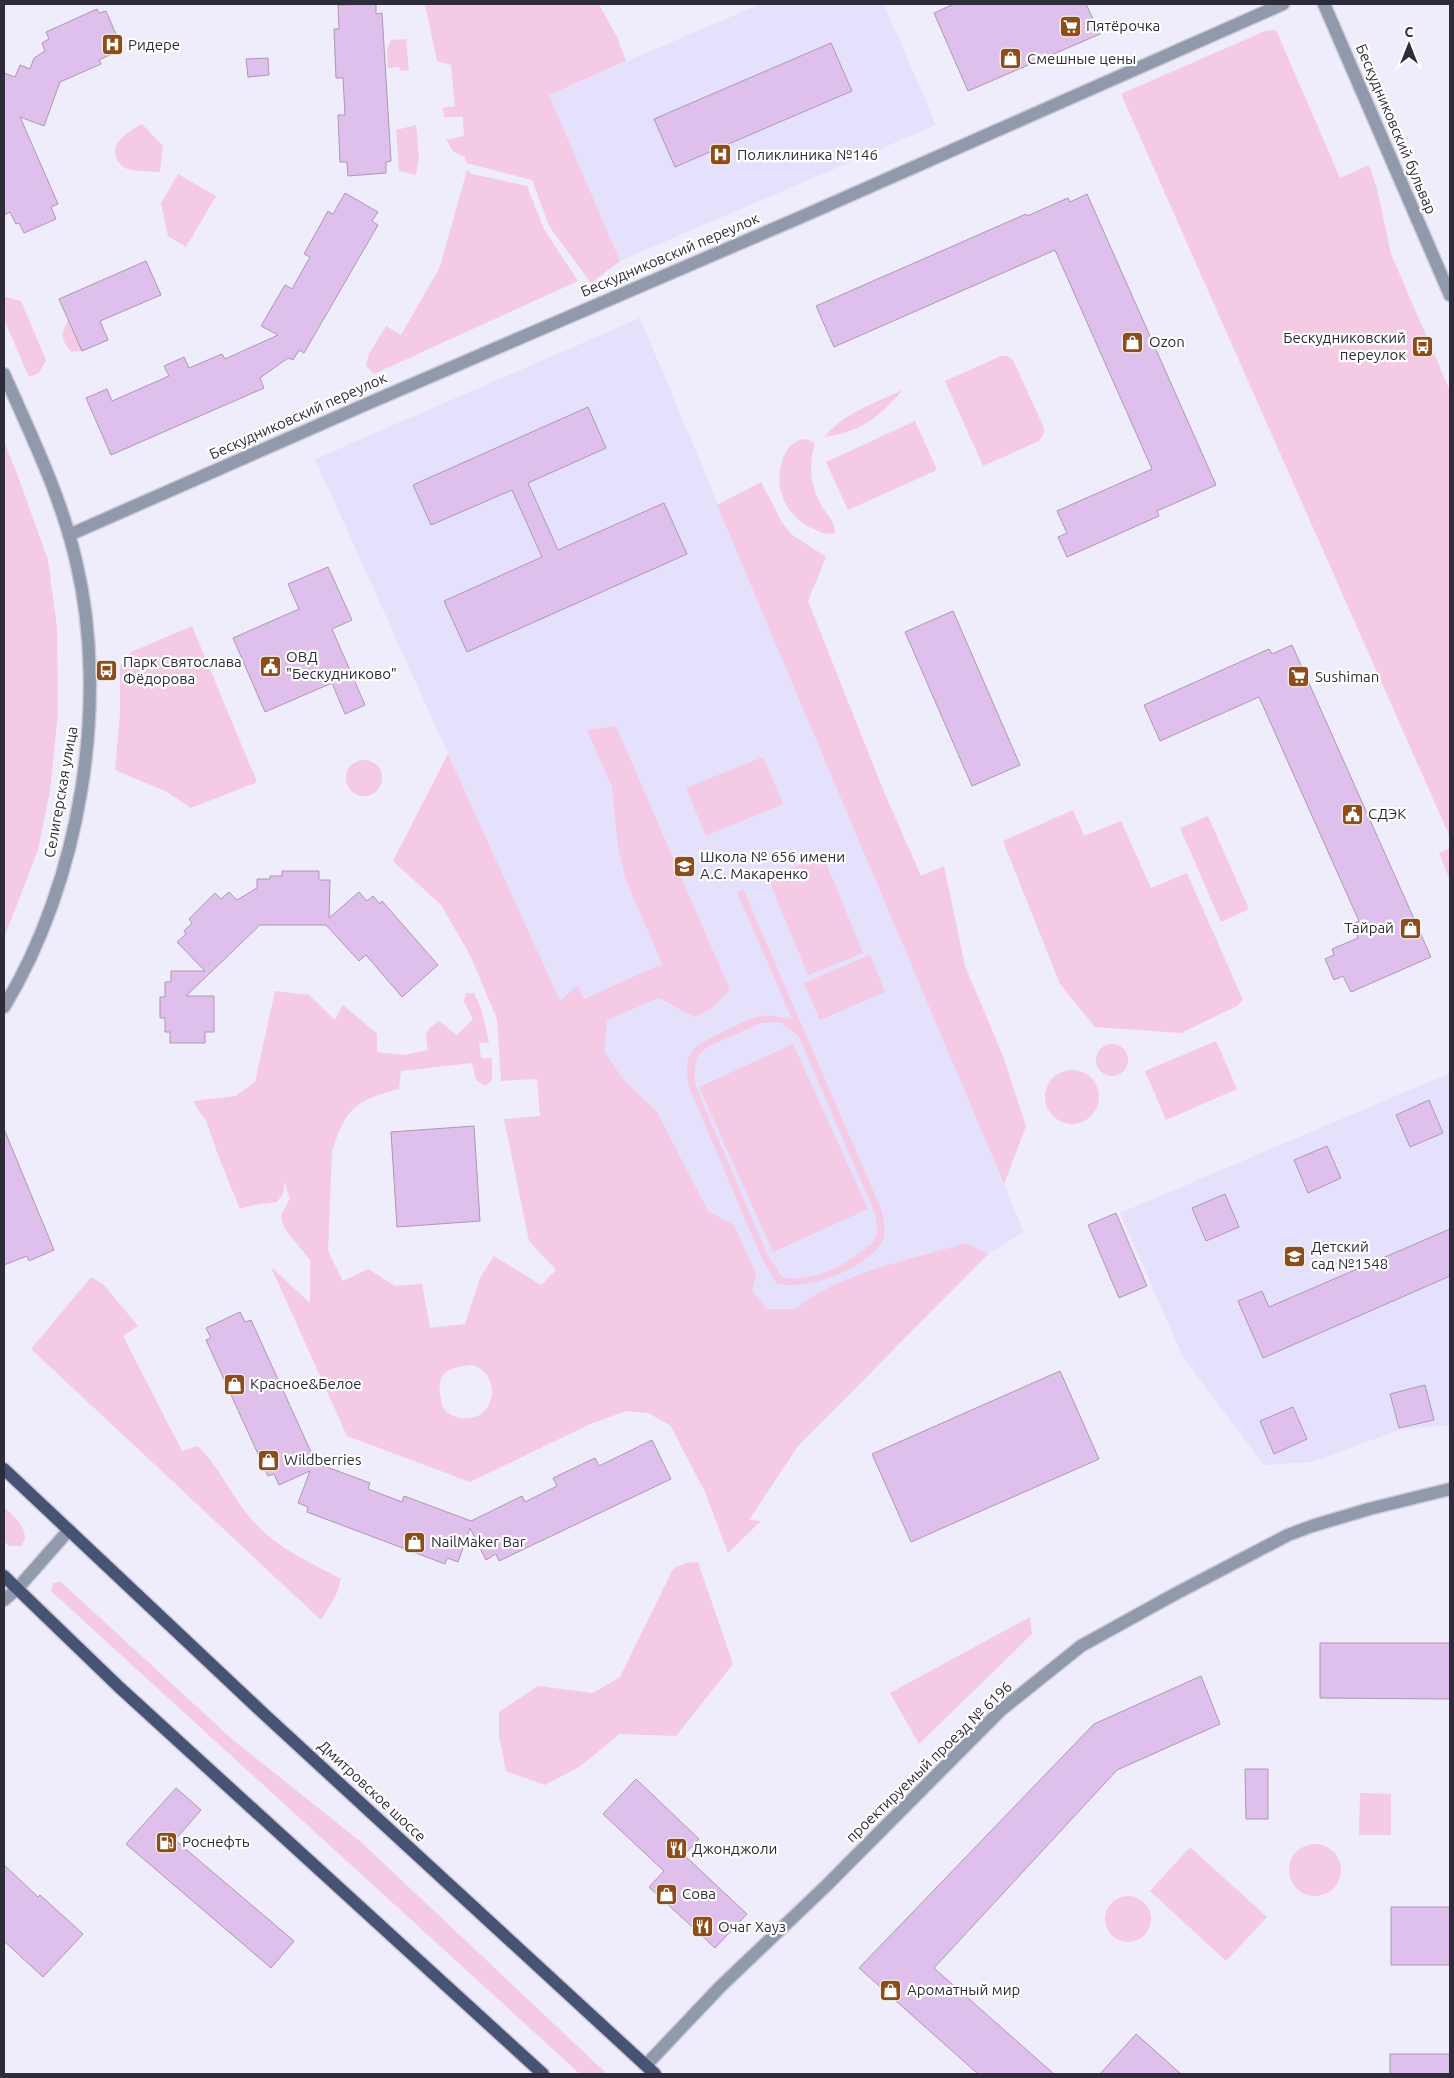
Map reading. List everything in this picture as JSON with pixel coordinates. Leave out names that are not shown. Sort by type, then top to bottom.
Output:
[{"type":"main road","name":"Дмитровское шоссе","points":[[4,1469],[264,1714],[656,2074]]},
{"type":"main road","points":[[4,1576],[126,1694],[543,2074]]},
{"type":"street","name":"Бескудниковский переулок","points":[[69,535],[371,402],[808,214],[1283,4]]},
{"type":"street","name":"Бескудниковский бульвар","points":[[1324,4],[1450,295]]},
{"type":"street","name":"Селигерская улица","points":[[4,374],[60,506],[69,535],[84,602],[89,656],[89,721],[84,767],[72,839],[54,901],[27,962],[4,1007]]},
{"type":"street","name":"проектируемый проезд № 6196","points":[[646,2065],[720,1987],[826,1886],[1001,1710],[1081,1646],[1288,1535],[1369,1509],[1450,1489]]},
{"type":"street","points":[[4,1600],[69,1530]]},
{"type":"shaded area","points":[[425,4],[599,4],[617,37],[626,61],[549,95],[620,261],[591,283],[549,226],[532,180],[466,163],[465,157],[454,152],[446,140],[464,136],[463,117],[444,117],[443,108],[455,106],[451,65],[437,61]]},
{"type":"shaded area","name":"Поликлиника №146","points":[[760,4],[884,4],[936,125],[620,261],[549,95]]},
{"type":"shaded area","points":[[1276,30],[1340,178],[1369,165],[1377,189],[1391,254],[1450,391],[1450,837],[1121,94],[1265,31]]},
{"type":"shaded area","points":[[406,39],[409,70],[400,71],[399,67],[388,68],[387,49],[391,40]]},
{"type":"shaded area","points":[[142,124],[163,146],[160,172],[128,169],[122,166],[117,159],[115,153],[118,142]]},
{"type":"shaded area","points":[[416,125],[419,157],[416,175],[399,171],[396,130]]},
{"type":"shaded area","points":[[467,170],[472,174],[527,186],[544,229],[578,281],[374,374],[366,366],[369,354],[386,326],[401,335],[440,267]]},
{"type":"shaded area","points":[[178,174],[216,196],[186,247],[168,236],[161,203]]},
{"type":"shaded area","points":[[6,297],[21,301],[46,360],[39,373],[29,377],[4,319],[4,299]]},
{"type":"shaded area","name":"Школа № 656 имени А.С. Макаренко","points":[[640,318],[1024,1232],[988,1254],[798,1446],[588,1064],[315,459]]},
{"type":"shaded area","points":[[68,320],[82,351],[72,352],[65,344],[63,333]]},
{"type":"shaded area","points":[[1001,356],[1008,356],[1013,360],[1044,428],[1043,435],[1039,441],[983,466],[945,381]]},
{"type":"shaded area","points":[[903,390],[877,416],[868,422],[837,435],[824,437],[841,421],[851,415]]},
{"type":"shaded area","points":[[915,421],[937,470],[848,510],[826,462]]},
{"type":"shaded area","points":[[802,439],[809,440],[815,444],[811,467],[813,483],[821,505],[834,525],[835,533],[827,534],[806,525],[791,511],[781,493],[780,472],[785,453],[789,447]]},
{"type":"shaded area","points":[[4,441],[48,560],[57,627],[58,713],[50,791],[38,850],[4,938]]},
{"type":"shaded area","points":[[761,482],[782,522],[791,534],[826,557],[808,601],[884,792],[921,876],[944,866],[965,966],[1003,1056],[1026,1126],[1004,1184],[717,505]]},
{"type":"shaded area","points":[[192,626],[257,782],[191,808],[167,792],[115,770],[120,714],[120,666],[131,652]]},
{"type":"shaded area","points":[[616,726],[730,990],[709,1010],[695,1017],[659,998],[607,1020],[604,1051],[623,1079],[657,1112],[708,1211],[734,1225],[756,1274],[752,1291],[767,1309],[796,1309],[813,1296],[833,1286],[900,1261],[966,1243],[988,1254],[798,1446],[749,1520],[761,1521],[728,1553],[705,1492],[670,1425],[648,1413],[626,1411],[588,1425],[470,1482],[347,1436],[271,1267],[310,1303],[310,1260],[284,1228],[281,1216],[290,1198],[284,1181],[284,1192],[277,1202],[240,1209],[206,1120],[193,1101],[236,1096],[255,1082],[275,991],[309,995],[335,1020],[343,1005],[377,1034],[377,1052],[403,1055],[428,1050],[426,1040],[428,1030],[439,1021],[457,1035],[473,1019],[464,1001],[466,993],[474,993],[481,1008],[489,1042],[479,1043],[481,1058],[492,1058],[492,1080],[485,1086],[476,1080],[472,1063],[401,1071],[399,1089],[372,1097],[354,1108],[342,1125],[332,1152],[328,1251],[343,1281],[368,1269],[395,1286],[422,1284],[430,1328],[465,1324],[480,1278],[494,1256],[541,1285],[556,1270],[529,1241],[504,1119],[540,1116],[537,1079],[501,1081],[497,1019],[470,955],[441,905],[393,861],[448,754],[560,1001],[578,985],[584,999],[662,964],[625,878],[618,846],[612,787],[587,730]],"holes":[[[472,1365],[487,1374],[492,1386],[491,1398],[486,1410],[481,1414],[471,1418],[458,1418],[444,1409],[440,1394],[441,1379],[443,1374],[454,1368]]]},
{"type":"shaded area","points":[[763,757],[783,804],[706,836],[686,788]]},
{"type":"shaded area","points":[[364,760],[371,761],[377,765],[381,771],[381,785],[377,791],[371,795],[364,796],[357,795],[351,791],[347,785],[346,778],[347,771],[351,765],[357,761]]},
{"type":"shaded area","points":[[1073,810],[1084,836],[1121,821],[1151,888],[1187,873],[1243,1000],[1237,1006],[1181,1033],[1095,1027],[1060,984],[1003,841]]},
{"type":"shaded area","points":[[1208,816],[1249,909],[1221,922],[1180,828]]},
{"type":"shaded area","points":[[1450,848],[1450,881],[1439,853]]},
{"type":"shaded area","points":[[823,855],[863,953],[808,975],[768,878]]},
{"type":"shaded area","points":[[743,889],[881,1209],[884,1223],[882,1242],[870,1255],[847,1271],[832,1277],[803,1284],[777,1284],[762,1259],[690,1089],[688,1080],[687,1065],[689,1055],[697,1047],[714,1036],[736,1025],[762,1016],[792,1019],[737,892]],"holes":[[[778,1022],[788,1027],[799,1037],[874,1211],[877,1226],[877,1234],[873,1242],[847,1262],[815,1276],[793,1279],[782,1277],[768,1256],[696,1087],[694,1072],[697,1057],[707,1047],[761,1023]]]},
{"type":"shaded area","points":[[870,955],[885,992],[820,1020],[804,983]]},
{"type":"shaded area","points":[[1216,1041],[1237,1089],[1166,1120],[1145,1071]]},
{"type":"shaded area","points":[[793,1044],[868,1209],[773,1252],[699,1087]]},
{"type":"shaded area","points":[[1112,1044],[1118,1045],[1123,1049],[1127,1054],[1127,1066],[1123,1071],[1118,1075],[1112,1076],[1106,1075],[1101,1071],[1097,1066],[1096,1060],[1097,1054],[1101,1049],[1106,1045]]},
{"type":"shaded area","points":[[1072,1070],[1091,1078],[1099,1097],[1091,1116],[1072,1124],[1053,1116],[1045,1097],[1053,1078]]},
{"type":"shaded area","name":"Детский сад №1548","points":[[1450,1073],[1450,1425],[1399,1430],[1312,1462],[1264,1465],[1183,1357],[1120,1213]]},
{"type":"shaded area","points":[[91,1277],[104,1285],[138,1326],[123,1336],[182,1451],[198,1446],[261,1530],[294,1554],[341,1579],[336,1595],[321,1620],[31,1349]]},
{"type":"shaded area","points":[[4,1507],[19,1522],[25,1534],[25,1540],[21,1546],[9,1546],[4,1541]]},
{"type":"shaded area","points":[[698,1562],[733,1664],[676,1736],[620,1734],[579,1767],[545,1785],[506,1771],[499,1736],[499,1712],[538,1686],[593,1693],[620,1677],[673,1569],[685,1563]]},
{"type":"shaded area","points":[[61,1582],[233,1740],[361,1842],[607,2074],[580,2074],[51,1591],[53,1583]]},
{"type":"shaded area","points":[[1030,1617],[1032,1634],[919,1744],[890,1693]]},
{"type":"shaded area","points":[[1360,1793],[1391,1794],[1391,1835],[1359,1835]]},
{"type":"shaded area","points":[[1310,1844],[1320,1844],[1334,1851],[1341,1865],[1341,1875],[1334,1889],[1320,1896],[1310,1896],[1300,1892],[1293,1885],[1289,1875],[1289,1865],[1293,1855],[1300,1848]]},
{"type":"shaded area","points":[[1190,1847],[1267,1917],[1226,1961],[1150,1891]]},
{"type":"shaded area","points":[[1123,1896],[1133,1896],[1147,1906],[1151,1919],[1147,1932],[1141,1938],[1133,1942],[1123,1942],[1109,1932],[1105,1924],[1105,1914],[1115,1900]]},
{"type":"building","points":[[376,4],[376,14],[382,13],[391,161],[386,162],[386,173],[348,176],[347,162],[340,162],[338,115],[345,115],[343,78],[336,78],[334,29],[339,29],[338,5]]},
{"type":"building","points":[[954,4],[1086,4],[1100,34],[968,91],[934,13]]},
{"type":"building","points":[[97,9],[99,13],[106,11],[121,46],[110,51],[112,54],[99,60],[101,64],[60,82],[44,126],[20,117],[58,204],[51,207],[56,219],[24,233],[19,223],[16,224],[10,212],[4,215],[4,73],[15,77],[20,65],[30,69],[34,58],[45,51],[42,43],[49,39],[46,32]]},
{"type":"building","points":[[831,43],[852,91],[675,167],[654,119]]},
{"type":"building","points":[[268,58],[269,75],[248,77],[246,59]]},
{"type":"building","points":[[345,193],[378,212],[372,221],[378,225],[304,353],[299,350],[293,360],[288,358],[260,378],[264,388],[111,455],[86,398],[107,389],[112,401],[169,376],[164,366],[184,357],[189,368],[222,354],[225,359],[278,335],[261,326],[285,285],[292,289],[310,257],[304,254],[328,211],[333,214]]},
{"type":"building","points":[[1087,194],[1216,485],[1157,511],[1159,516],[1067,557],[1058,537],[1067,533],[1057,511],[1152,469],[1055,250],[834,347],[816,306],[1026,214],[1027,216],[1068,198],[1070,202]]},
{"type":"building","points":[[146,261],[161,295],[100,321],[108,340],[82,351],[59,299]]},
{"type":"building","points":[[588,407],[606,448],[528,483],[558,550],[664,503],[687,554],[467,652],[444,601],[542,557],[512,490],[431,525],[413,485]]},
{"type":"building","points":[[328,567],[352,620],[332,629],[365,705],[345,714],[332,683],[265,712],[233,638],[299,609],[288,584]]},
{"type":"building","points":[[953,611],[1020,765],[972,786],[905,632]]},
{"type":"building","points":[[1292,645],[1431,957],[1351,992],[1343,976],[1334,980],[1325,959],[1334,955],[1332,949],[1358,938],[1352,924],[1359,921],[1259,697],[1160,741],[1144,705],[1269,649],[1272,654]]},
{"type":"building","points":[[282,871],[319,871],[319,880],[330,880],[329,918],[359,892],[367,901],[373,896],[380,904],[382,901],[438,965],[402,997],[366,955],[359,961],[326,925],[260,925],[186,996],[214,996],[214,1032],[205,1032],[205,1043],[170,1043],[170,1032],[165,1032],[165,1018],[160,1018],[160,997],[165,997],[165,982],[171,982],[171,971],[205,971],[177,942],[186,934],[184,931],[192,923],[189,919],[215,893],[221,899],[229,892],[237,900],[257,888],[257,879],[270,879],[270,876],[282,876]]},
{"type":"building","points":[[1429,1100],[1443,1133],[1410,1147],[1396,1115]]},
{"type":"building","points":[[474,1126],[480,1221],[397,1227],[391,1132]]},
{"type":"building","points":[[4,1129],[54,1250],[29,1261],[27,1256],[4,1265]]},
{"type":"building","points":[[1327,1146],[1341,1178],[1308,1193],[1294,1160]]},
{"type":"building","points":[[1225,1194],[1239,1227],[1206,1241],[1192,1208]]},
{"type":"building","points":[[1116,1213],[1147,1286],[1119,1298],[1088,1225]]},
{"type":"building","points":[[1450,1229],[1450,1276],[1263,1358],[1238,1301],[1262,1291],[1269,1307]]},
{"type":"building","points":[[240,1312],[245,1322],[251,1320],[316,1463],[370,1483],[368,1489],[402,1502],[404,1496],[471,1521],[522,1496],[525,1502],[557,1486],[553,1478],[595,1458],[599,1466],[652,1440],[671,1479],[499,1561],[496,1554],[486,1560],[470,1528],[458,1562],[447,1558],[445,1564],[307,1512],[308,1507],[298,1503],[310,1471],[279,1485],[274,1474],[268,1476],[206,1340],[211,1338],[206,1328]]},
{"type":"building","points":[[1060,1371],[1099,1459],[911,1542],[872,1454]]},
{"type":"building","points":[[1425,1385],[1434,1420],[1399,1428],[1390,1394]]},
{"type":"building","points":[[1293,1407],[1307,1439],[1274,1454],[1260,1421]]},
{"type":"building","points":[[1320,1643],[1450,1643],[1450,1699],[1320,1698]]},
{"type":"building","points":[[1201,1676],[1220,1724],[1117,1770],[934,1968],[1054,2074],[978,2074],[859,1968],[1094,1724]]},
{"type":"building","points":[[1245,1769],[1268,1769],[1268,1819],[1246,1819]]},
{"type":"building","points":[[636,1779],[699,1839],[684,1855],[747,1914],[715,1948],[649,1887],[664,1871],[603,1814]]},
{"type":"building","points":[[176,1788],[201,1810],[175,1840],[294,1941],[271,1968],[126,1844]]},
{"type":"building","points":[[4,1865],[38,1897],[40,1895],[83,1934],[43,1977],[4,1941]]},
{"type":"building","points":[[1391,1907],[1450,1907],[1450,1965],[1391,1965]]},
{"type":"building","points":[[1136,2034],[1181,2074],[1100,2074]]},
{"type":"building","points":[[1390,2054],[1450,2054],[1450,2074],[1390,2074]]},
{"type":"place","name":"Пятёрочка","points":[[1070,26]]},
{"type":"place","name":"Ридере","points":[[112,45]]},
{"type":"place","name":"Смешные цены","points":[[1011,59]]},
{"type":"place","name":"Поликлиника №146","points":[[721,155]]},
{"type":"place","name":"Ozon","points":[[1133,342]]},
{"type":"place","name":"Бескудниковский переулок","points":[[1422,347]]},
{"type":"place","name":"ОВД \"Бескудниково\"","points":[[270,666]]},
{"type":"place","name":"Парк Святослава Фёдорова","points":[[107,671]]},
{"type":"place","name":"Sushiman","points":[[1299,677]]},
{"type":"place","name":"СДЭК","points":[[1352,814]]},
{"type":"place","name":"Школа № 656 имени А.С. Макаренко","points":[[684,866]]},
{"type":"place","name":"Тайрай","points":[[1410,928]]},
{"type":"place","name":"Детский сад №1548","points":[[1295,1256]]},
{"type":"place","name":"Красное&Белое","points":[[234,1384]]},
{"type":"place","name":"Wildberries","points":[[268,1460]]},
{"type":"place","name":"NailMaker Bar","points":[[415,1542]]},
{"type":"place","name":"Роснефть","points":[[166,1842]]},
{"type":"place","name":"Джонджоли","points":[[676,1849]]},
{"type":"place","name":"Сова","points":[[666,1894]]},
{"type":"place","name":"Очаг Хауз","points":[[702,1927]]},
{"type":"place","name":"Ароматный мир","points":[[891,1990]]}]
